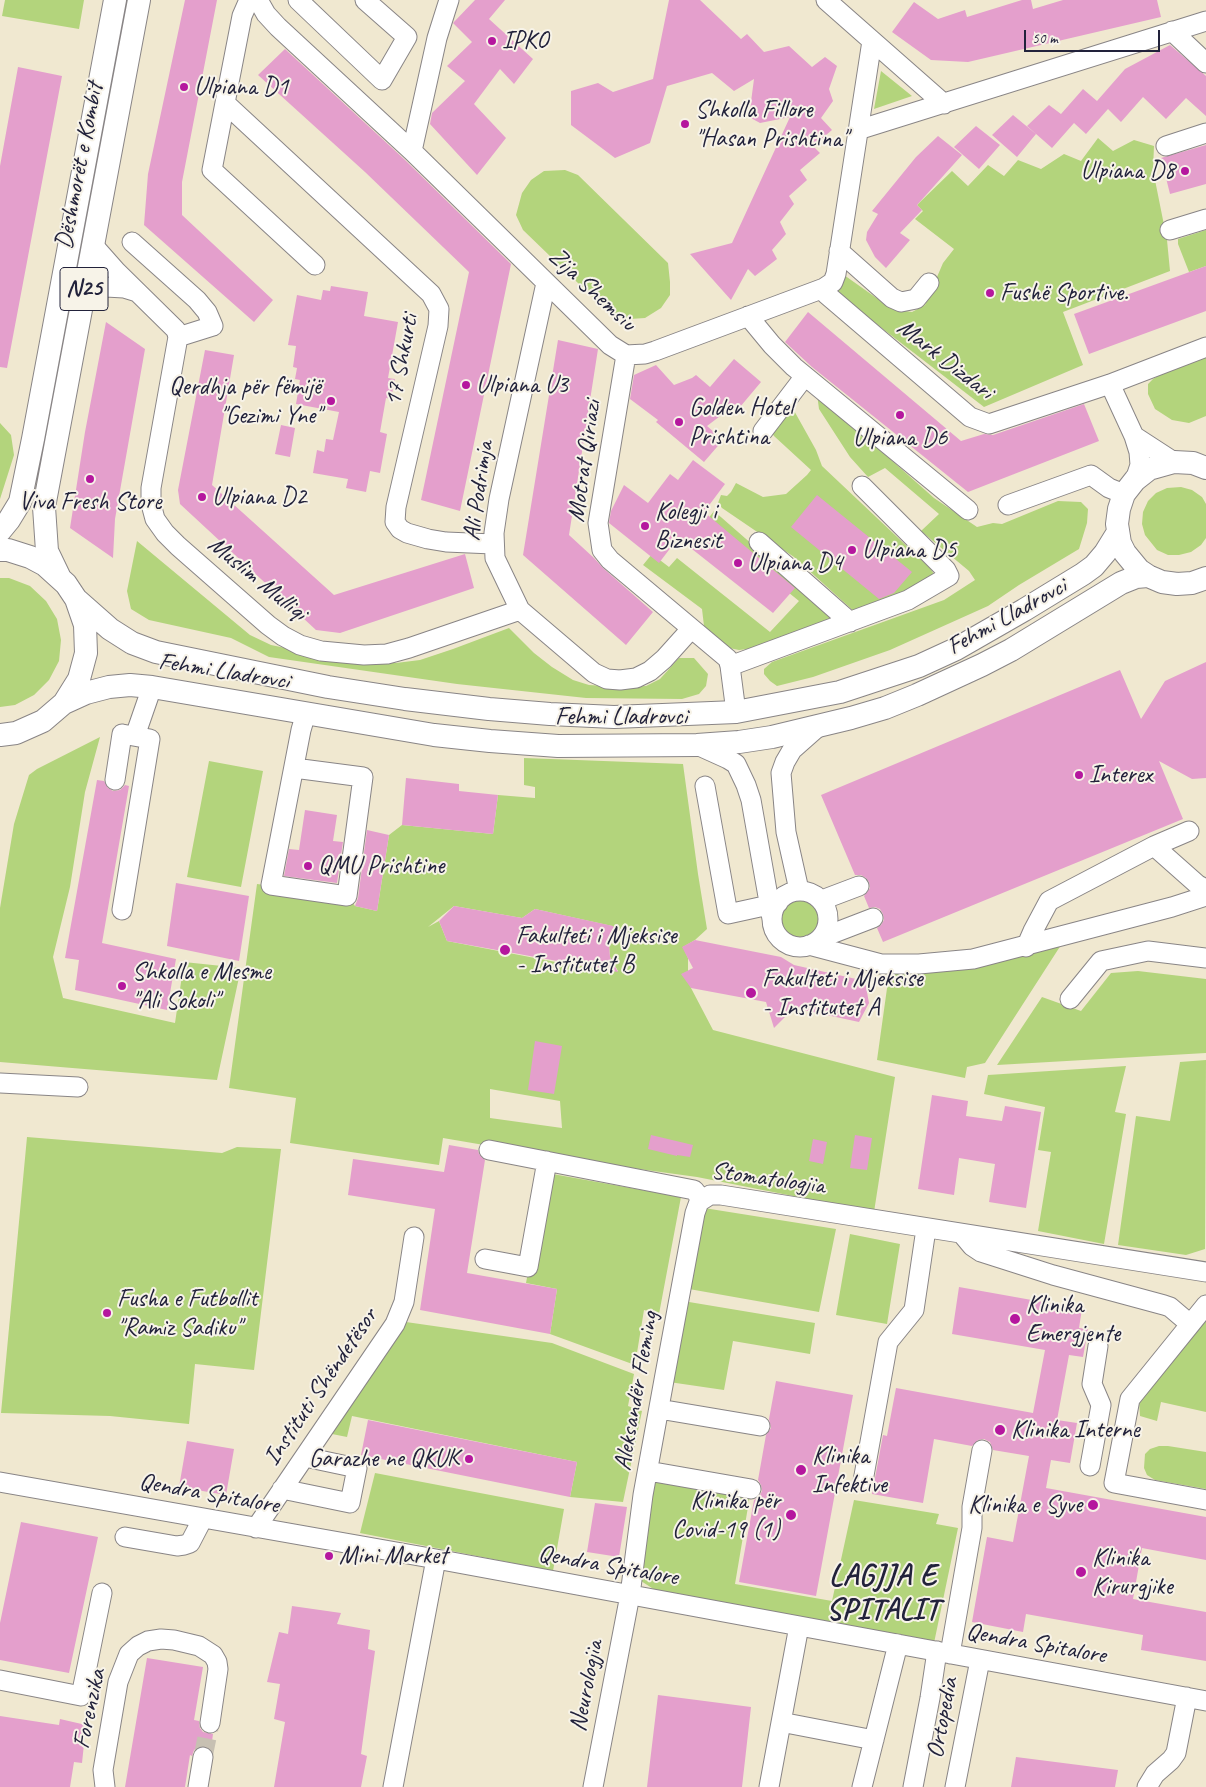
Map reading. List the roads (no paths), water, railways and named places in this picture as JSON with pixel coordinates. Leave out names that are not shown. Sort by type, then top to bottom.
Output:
[{"type":"main road","name":"Dëshmorët e Kombit","points":[[0,531],[20,502],[22,493],[115,0]]},
{"type":"main road","name":"Dëshmorët e Kombit","points":[[59,576],[48,550],[44,507],[139,0]]},
{"type":"main road","points":[[1206,450],[1195,457],[1149,469],[1130,487],[1118,516],[1118,532],[1125,553],[1139,570],[1162,582],[1177,584],[1192,583],[1206,578]]},
{"type":"main road","points":[[1174,462],[1193,463],[1206,468]]},
{"type":"main road","name":"Fehmi Lladrovci","points":[[76,599],[110,629],[132,643],[156,652],[328,687],[405,699],[550,714],[614,717],[736,712],[840,692],[919,666],[956,649],[1083,574],[1094,566],[1105,553],[1118,532]]},
{"type":"main road","points":[[0,550],[8,550],[30,557],[45,565],[59,576],[76,599],[85,625],[86,653],[79,679],[64,703],[43,721],[5,737]]},
{"type":"main road","name":"Fehmi Lladrovci","points":[[64,703],[86,693],[109,687],[130,685],[152,687],[434,735],[520,744],[558,746],[697,745],[739,742],[818,726],[886,708],[948,682],[1011,650],[1121,583],[1136,577],[1148,576]]},
{"type":"street","points":[[249,0],[242,16],[212,170],[315,264]]},
{"type":"street","name":"Zija Shemsiu","points":[[258,0],[266,14],[278,27],[412,151],[610,345],[626,355],[645,354],[824,288]]},
{"type":"street","points":[[298,0],[382,80],[406,37],[365,0]]},
{"type":"street","points":[[412,151],[437,38],[449,0]]},
{"type":"street","points":[[826,0],[944,104]]},
{"type":"street","points":[[858,130],[1206,21]]},
{"type":"street","points":[[1172,31],[1206,64]]},
{"type":"street","points":[[824,288],[832,282],[836,274],[872,41]]},
{"type":"street","name":"17 Shkurti","points":[[224,103],[431,294],[436,301],[439,308],[438,326],[396,506],[395,522],[400,529],[407,533],[428,539],[446,542],[494,544]]},
{"type":"street","points":[[1166,146],[1206,133]]},
{"type":"street","points":[[1170,230],[1206,219]]},
{"type":"street","points":[[93,245],[137,292],[170,323],[176,330],[178,337],[213,326],[207,312],[197,300],[132,242]]},
{"type":"street","points":[[840,251],[892,298],[901,302],[916,299],[929,283]]},
{"type":"street","name":"Ali Podrimja","points":[[546,283],[499,499],[494,544],[495,558],[520,610],[594,674],[606,679],[636,678],[650,671],[664,659],[691,629]]},
{"type":"street","points":[[82,303],[96,289],[106,287],[124,288],[137,292]]},
{"type":"street","name":"Mark Dizdari","points":[[824,288],[826,294],[970,417],[989,424],[1110,384],[1206,347]]},
{"type":"street","points":[[748,316],[772,345],[804,376],[968,510]]},
{"type":"street","name":"Muslim Mulliqi","points":[[178,337],[152,478],[151,504],[155,519],[178,546],[268,625],[300,645],[321,651],[364,655],[387,654],[520,610]]},
{"type":"street","name":"Motrat Qiriazi","points":[[626,355],[598,523],[602,550],[610,560],[722,653],[728,659],[730,666]]},
{"type":"street","points":[[763,432],[804,376]]},
{"type":"street","points":[[1008,505],[1091,475],[1109,488],[1130,487],[1140,465],[1134,436],[1110,384]]},
{"type":"street","points":[[1134,436],[1174,462]]},
{"type":"street","points":[[736,712],[730,666],[908,600],[949,576],[946,570],[862,486]]},
{"type":"street","points":[[759,542],[850,622]]},
{"type":"street","points":[[886,609],[906,585]]},
{"type":"street","points":[[135,736],[152,687]]},
{"type":"street","points":[[294,768],[363,777],[347,896],[272,885],[301,730],[306,713]]},
{"type":"street","points":[[799,890],[786,832],[781,773],[792,750],[818,726]]},
{"type":"street","points":[[115,780],[122,734],[150,739],[122,910]]},
{"type":"street","points":[[697,745],[736,764],[746,785],[778,935],[784,941],[792,945],[815,941],[873,918]]},
{"type":"street","points":[[705,786],[728,914],[773,909],[780,899],[789,893],[799,890],[815,895],[822,900],[827,909],[826,929],[815,941]]},
{"type":"street","points":[[1026,946],[1050,901],[1154,846],[1189,831]]},
{"type":"street","points":[[1154,846],[1198,885],[1206,889]]},
{"type":"street","points":[[822,900],[859,886]]},
{"type":"street","points":[[815,941],[881,964],[895,965],[973,959],[1172,907],[1206,896]]},
{"type":"street","points":[[1070,999],[1101,961],[1148,951],[1206,958]]},
{"type":"street","points":[[0,1083],[78,1087]]},
{"type":"street","name":"Stomatologjia","points":[[489,1150],[694,1190],[702,1200],[710,1196],[721,1195],[1206,1272]]},
{"type":"street","points":[[485,1259],[528,1267],[547,1161]]},
{"type":"street","name":"Aleksandër Fleming","points":[[630,1595],[659,1409],[696,1207],[702,1200]]},
{"type":"street","points":[[863,1480],[888,1342],[914,1310],[926,1229]]},
{"type":"street","points":[[962,1234],[972,1246],[981,1252],[1053,1275],[1164,1304],[1190,1324]]},
{"type":"street","name":"Instituti Shëndetësor","points":[[256,1528],[395,1324],[404,1302],[414,1237]]},
{"type":"street","points":[[1206,1305],[1130,1399],[1126,1409],[1114,1483],[1206,1500]]},
{"type":"street","points":[[1090,1466],[1101,1405],[1092,1384],[1098,1346]]},
{"type":"street","points":[[1101,1405],[1126,1409]]},
{"type":"street","points":[[659,1409],[760,1426]]},
{"type":"street","points":[[913,1787],[930,1698],[943,1653],[972,1528],[972,1507],[982,1450]]},
{"type":"street","points":[[282,1489],[350,1502],[357,1468],[305,1457]]},
{"type":"street","points":[[648,1471],[751,1489]]},
{"type":"street","name":"Qendra Spitalore","points":[[0,1482],[436,1559],[1206,1701]]},
{"type":"street","points":[[125,1537],[177,1546],[184,1545],[190,1543],[203,1518]]},
{"type":"street","points":[[393,1787],[436,1559]]},
{"type":"street","points":[[0,1680],[81,1696],[102,1593]]},
{"type":"street","name":"Neurologjia","points":[[593,1787],[630,1595]]},
{"type":"street","points":[[770,1787],[799,1626]]},
{"type":"street","name":"Forenzika","points":[[104,1787],[103,1770],[118,1682],[129,1654],[138,1646],[148,1641],[174,1640],[199,1646],[213,1655],[217,1662],[218,1670],[210,1723]]},
{"type":"street","points":[[862,1787],[898,1644]]},
{"type":"street","name":"Ortopedia","points":[[955,1787],[980,1660]]},
{"type":"street","points":[[1147,1787],[1155,1774],[1176,1753],[1186,1697]]},
{"type":"street","points":[[791,1724],[874,1740]]},
{"type":"street","points":[[198,1787],[203,1758]]},
{"type":"tunnel","points":[[203,1757],[210,1723]]},
{"type":"place","name":"IPKO","points":[[492,41]]},
{"type":"place","name":"Ulpiana D1","points":[[184,87]]},
{"type":"place","name":"Shkolla Fillore \"Hasan Prishtina\"","points":[[685,124]]},
{"type":"place","name":"Ulpiana D8","points":[[1185,171]]},
{"type":"place","name":"Fushë Sportive.","points":[[990,293]]},
{"type":"place","name":"Ulpiana U3","points":[[466,385]]},
{"type":"place","name":"Qerdhja për fëmijë \"Gezimi Yne\"","points":[[331,401]]},
{"type":"place","name":"Ulpiana D6","points":[[900,415]]},
{"type":"place","name":"Golden Hotel Prishtina","points":[[679,422]]},
{"type":"place","name":"Viva Fresh Store","points":[[90,479]]},
{"type":"place","name":"Ulpiana D2","points":[[202,497]]},
{"type":"place","name":"Kolegji i Biznesit","points":[[645,526]]},
{"type":"place","name":"Ulpiana D5","points":[[852,550]]},
{"type":"place","name":"Ulpiana D4","points":[[738,563]]},
{"type":"place","name":"Interex","points":[[1079,775]]},
{"type":"place","name":"QMU Prishtine","points":[[308,866]]},
{"type":"place","name":"Fakulteti i Mjeksise - Institutet B","points":[[505,950]]},
{"type":"place","name":"Shkolla e Mesme \"Ali Sokoli\"","points":[[122,986]]},
{"type":"place","name":"Fakulteti i Mjeksise - Institutet A","points":[[751,993]]},
{"type":"place","name":"Fusha e Futbollit \"Ramiz Sadiku\"","points":[[107,1313]]},
{"type":"place","name":"Klinika Emergjente","points":[[1015,1319]]},
{"type":"place","name":"Klinika Interne","points":[[1000,1430]]},
{"type":"place","name":"Garazhe ne QKUK","points":[[469,1459]]},
{"type":"place","name":"Klinika Infektive","points":[[801,1470]]},
{"type":"place","name":"Klinika e Syve","points":[[1093,1505]]},
{"type":"place","name":"Klinika për Covid-19 (1)","points":[[791,1515]]},
{"type":"place","name":"Mini Market","points":[[329,1556]]},
{"type":"place","name":"Klinika Kirurgjike","points":[[1081,1572]]},
{"type":"district","name":"LAGJJA E SPITALIT","points":[[883,1594]]}]
